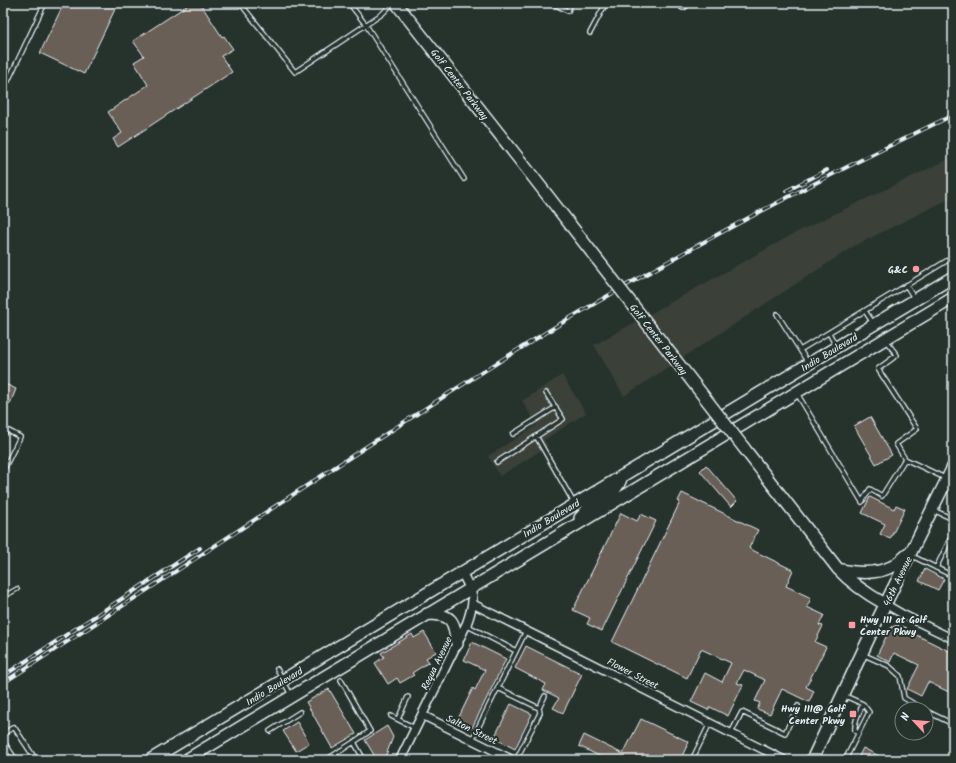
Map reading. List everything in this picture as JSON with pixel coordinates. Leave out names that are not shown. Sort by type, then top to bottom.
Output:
[{"type":"main road","name":"Golf Center Parkway","points":[[395,3],[530,173],[838,569],[850,582],[864,593],[885,604]]},
{"type":"main road","name":"Indio Boulevard","points":[[150,760],[953,277]]},
{"type":"main road","name":"Indio Boulevard","points":[[189,759],[426,614],[953,298]]},
{"type":"main road","name":"46th Avenue","points":[[812,760],[861,653],[953,467]]},
{"type":"main road","points":[[572,527],[591,506],[613,492],[619,484],[622,476]]},
{"type":"main road","points":[[838,569],[860,573],[877,571],[892,567],[910,553]]},
{"type":"main road","points":[[426,614],[438,614],[449,619],[455,628],[457,644]]},
{"type":"street","name":"Requa Avenue","points":[[400,760],[466,625],[473,604],[474,599],[462,573]]},
{"type":"street","name":"Flower Street","points":[[473,604],[784,760]]},
{"type":"street","name":"Golf Center Parkway","points":[[885,604],[904,616],[953,639]]},
{"type":"street","name":"Salton Street","points":[[422,715],[515,760]]},
{"type":"lane","points":[[3,78],[8,81],[45,3]]},
{"type":"lane","points":[[240,3],[295,72],[382,14],[395,3]]},
{"type":"lane","points":[[349,3],[366,25],[464,179]]},
{"type":"lane","points":[[552,3],[568,10],[571,3]]},
{"type":"lane","points":[[590,33],[606,3]]},
{"type":"lane","points":[[800,350],[948,260],[953,260]]},
{"type":"lane","points":[[906,285],[916,300]]},
{"type":"lane","points":[[865,311],[874,325]]},
{"type":"lane","points":[[777,314],[809,364]]},
{"type":"lane","points":[[828,333],[837,347]]},
{"type":"lane","points":[[884,339],[896,355],[878,369],[917,429],[896,444],[905,459],[947,479]]},
{"type":"lane","points":[[796,392],[862,502],[870,489],[882,496],[905,459]]},
{"type":"lane","points":[[497,462],[563,419],[546,393]]},
{"type":"lane","points":[[513,434],[556,407]]},
{"type":"lane","points":[[3,428],[20,437],[3,471]]},
{"type":"lane","points":[[536,436],[574,504]]},
{"type":"lane","points":[[932,509],[953,519]]},
{"type":"lane","points":[[936,568],[953,533]]},
{"type":"lane","points":[[910,553],[953,576]]},
{"type":"lane","points":[[3,597],[17,589]]},
{"type":"lane","points":[[466,625],[516,651]]},
{"type":"lane","points":[[472,740],[526,631]]},
{"type":"lane","points":[[861,653],[889,666],[900,676],[904,698],[909,701]]},
{"type":"lane","points":[[277,669],[292,696]]},
{"type":"lane","points":[[326,760],[370,731],[341,680]]},
{"type":"lane","points":[[498,688],[539,708]]},
{"type":"lane","points":[[842,695],[863,704],[869,712],[845,760]]},
{"type":"lane","points":[[515,760],[540,713],[539,708],[545,696]]},
{"type":"lane","points":[[398,719],[408,697]]},
{"type":"lane","points":[[858,734],[855,731],[855,725],[863,704]]},
{"type":"lane","points":[[731,733],[742,712],[785,733],[798,706]]},
{"type":"lane","points":[[270,731],[300,712]]},
{"type":"lane","points":[[934,715],[953,724]]},
{"type":"lane","points":[[391,716],[416,728]]},
{"type":"lane","points":[[692,760],[710,723]]},
{"type":"lane","points":[[3,734],[14,727],[36,760]]},
{"type":"lane","points":[[3,740],[16,760]]},
{"type":"lane","points":[[354,742],[364,760]]},
{"type":"shaded area","points":[[953,157],[953,200],[951,198],[854,246],[624,396],[594,345],[797,232]]},
{"type":"shaded area","points":[[562,375],[586,413],[544,440],[548,446],[500,476],[488,456],[537,425],[522,401]]},
{"type":"building","points":[[64,3],[118,3],[84,74],[40,53]]},
{"type":"building","points":[[191,3],[200,3],[222,37],[224,36],[233,49],[221,56],[232,72],[118,147],[113,139],[122,133],[108,112],[148,85],[134,62],[144,56],[133,41]]},
{"type":"building","points":[[3,383],[16,389],[10,404],[3,400]]},
{"type":"building","points":[[870,417],[892,455],[876,464],[854,426]]},
{"type":"building","points":[[706,465],[737,501],[731,507],[700,471]]},
{"type":"building","points":[[682,493],[758,530],[749,548],[793,570],[786,586],[811,598],[807,607],[824,615],[819,625],[823,626],[815,642],[826,647],[806,687],[814,691],[809,702],[782,689],[770,714],[757,709],[760,703],[755,701],[765,680],[744,670],[737,683],[743,685],[728,716],[710,707],[708,710],[691,702],[705,673],[722,682],[731,663],[701,649],[687,678],[612,642],[680,502],[678,501]]},
{"type":"building","points":[[870,497],[894,509],[896,505],[905,509],[890,539],[880,534],[885,524],[862,513]]},
{"type":"building","points":[[621,513],[637,521],[641,514],[656,521],[602,631],[587,624],[590,618],[573,610]]},
{"type":"building","points":[[925,569],[944,579],[938,590],[919,581]]},
{"type":"building","points":[[897,625],[907,628],[906,630],[953,653],[953,694],[928,682],[921,696],[907,689],[919,665],[894,653],[890,662],[877,655],[890,629]]},
{"type":"building","points":[[424,632],[436,652],[426,658],[429,662],[412,673],[414,675],[400,683],[397,678],[388,684],[375,663],[384,657],[381,653],[412,634],[414,638]]},
{"type":"building","points":[[472,642],[506,659],[472,728],[457,721],[473,688],[475,690],[485,670],[464,660]]},
{"type":"building","points":[[526,646],[582,674],[563,713],[553,708],[559,698],[543,690],[546,684],[515,668]]},
{"type":"building","points":[[329,689],[356,734],[332,748],[306,702]]},
{"type":"building","points":[[511,704],[532,714],[515,749],[494,738]]},
{"type":"building","points":[[641,719],[689,742],[680,760],[602,760],[603,758],[579,746],[584,735],[623,754]]},
{"type":"building","points":[[297,722],[309,743],[296,751],[283,731]]},
{"type":"building","points":[[387,726],[393,737],[386,755],[377,760],[365,740]]},
{"type":"building","points":[[863,748],[887,760],[857,760]]},
{"type":"railway","points":[[3,683],[411,418],[565,321],[708,239],[854,163],[953,115]]},
{"type":"railway","points":[[786,191],[827,170]]},
{"type":"railway","points":[[3,676],[200,548]]},
{"type":"place","name":"G&C","points":[[916,269]]},
{"type":"place","name":"Hwy 111 at Golf Center Pkwy","points":[[852,625]]},
{"type":"place","name":"Hwy 111@ Golf Center Pkwy","points":[[853,714]]}]
